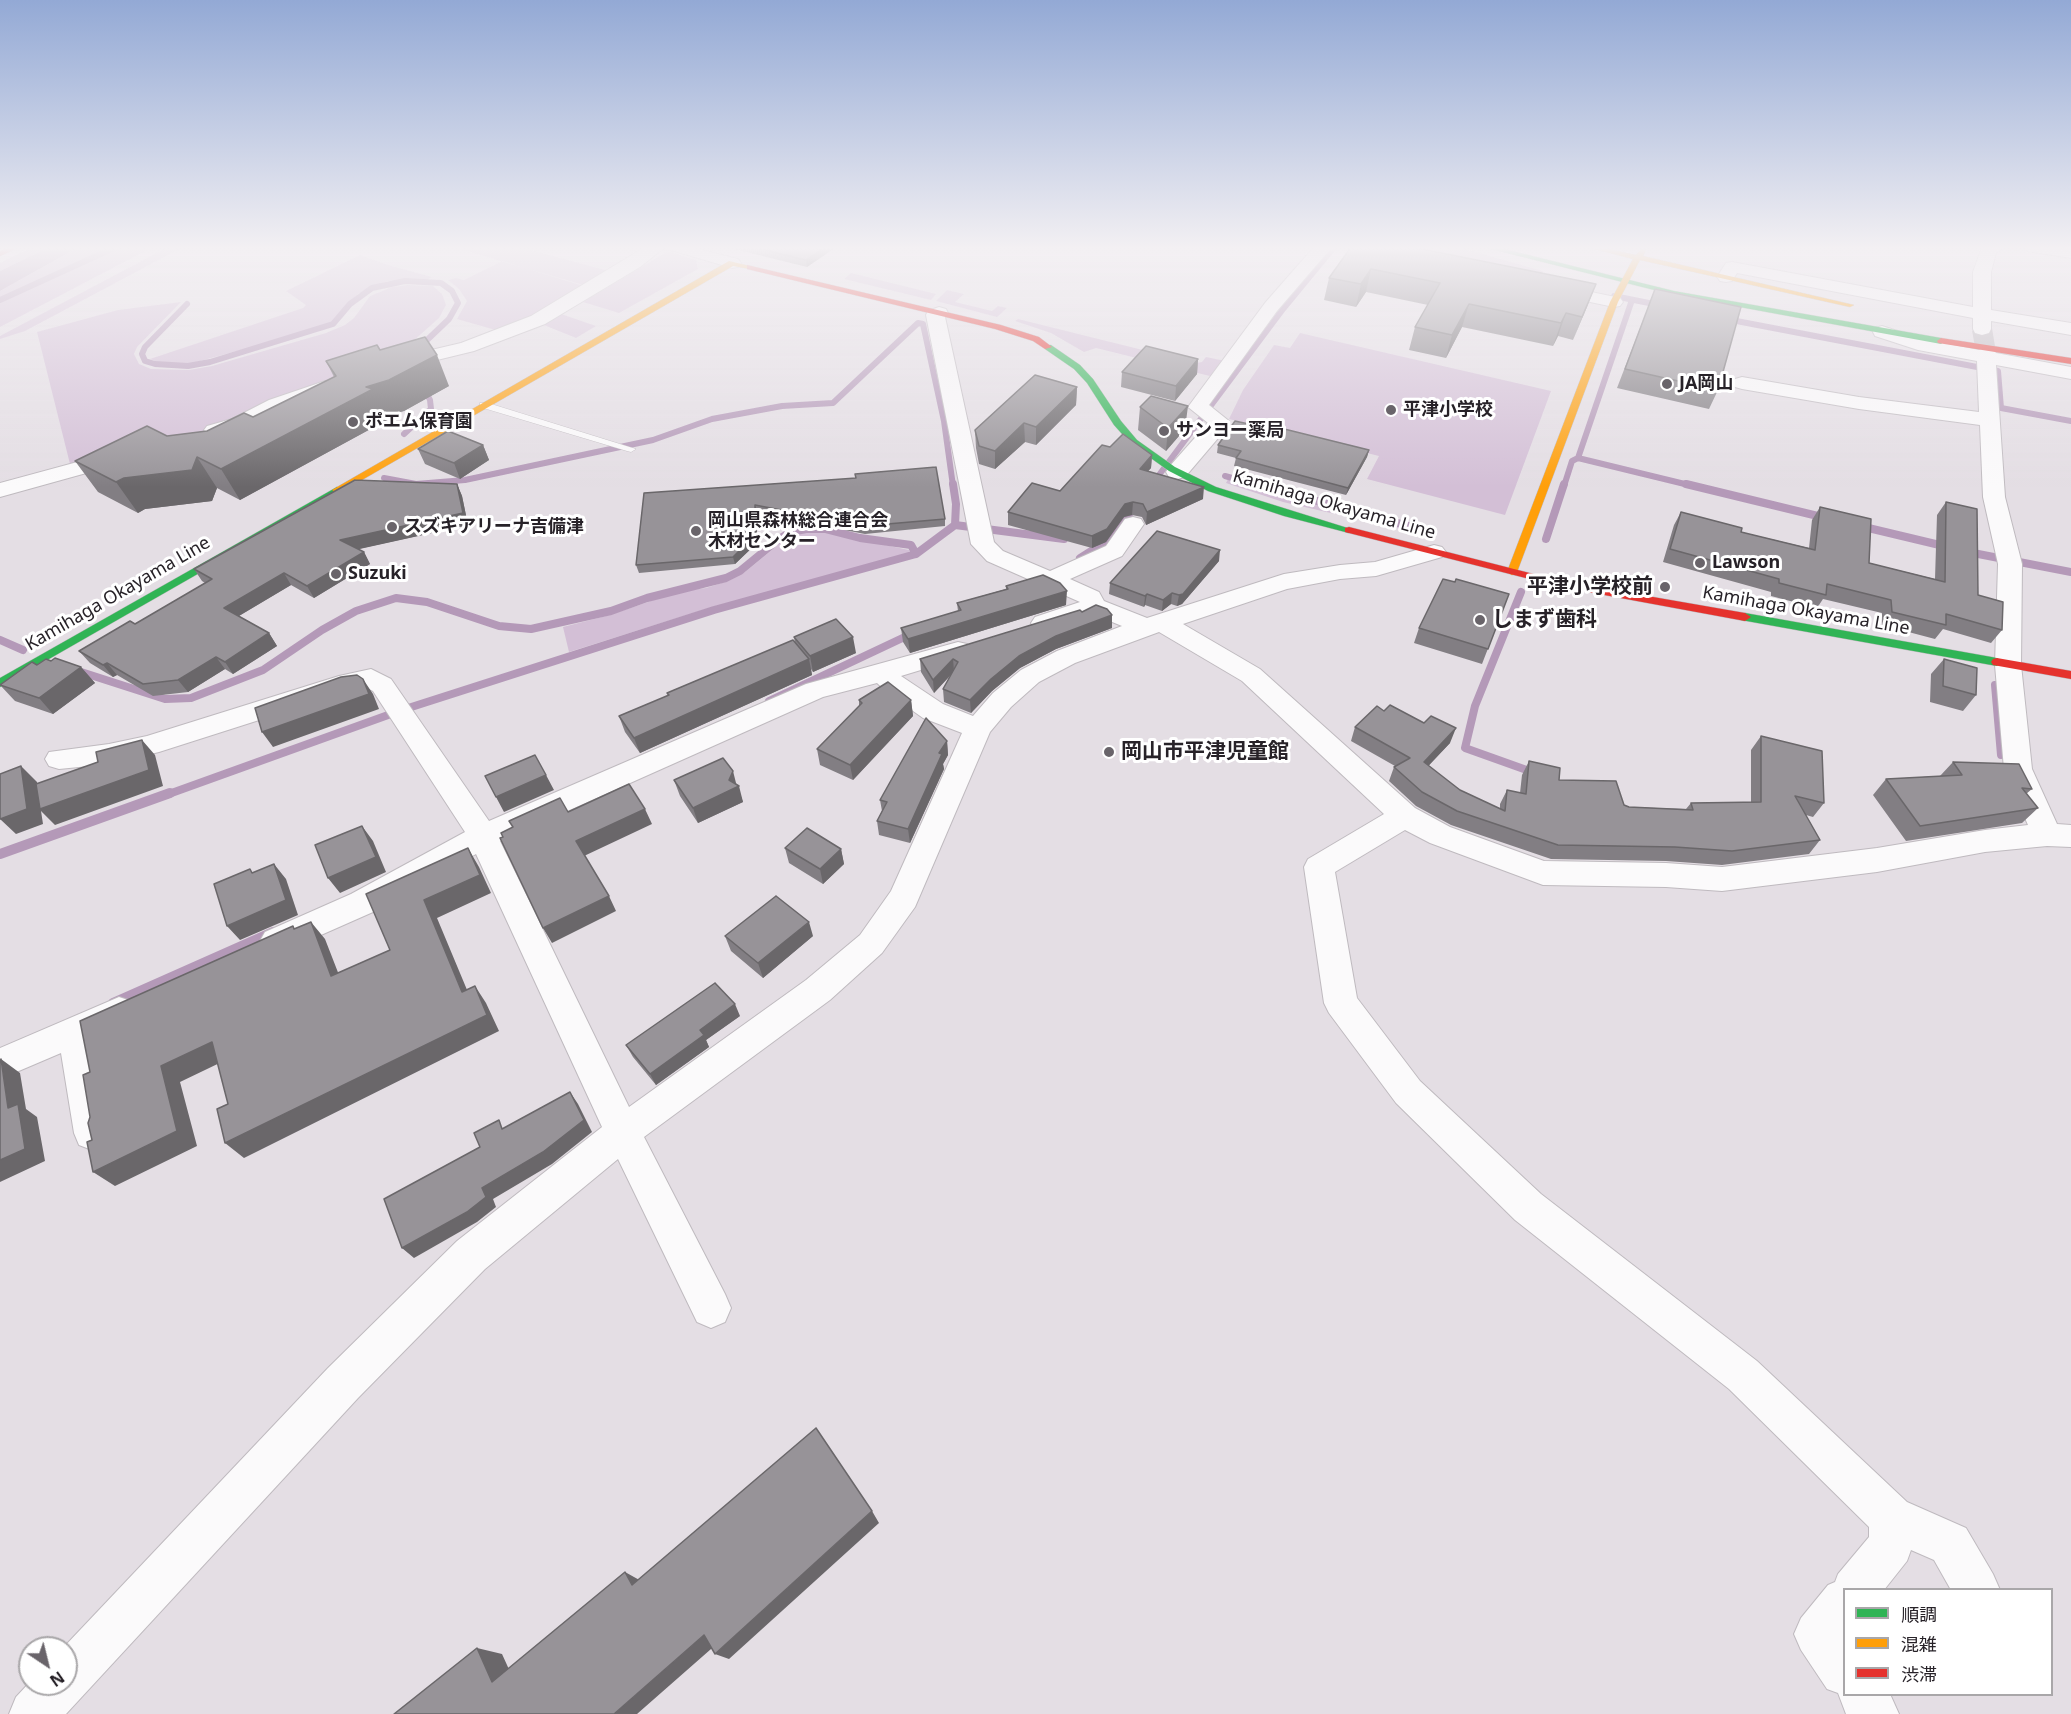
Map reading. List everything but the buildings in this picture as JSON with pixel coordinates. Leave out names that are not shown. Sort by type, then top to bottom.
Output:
[{"type":"main road","name":"Kamihaga Okayama Line","points":[[0,683],[620,327]]},
{"type":"main road","name":"Kamihaga Okayama Line","points":[[991,327],[1036,339],[1061,354],[1090,381],[1117,423],[1134,442],[1174,471],[1212,489],[1277,511],[1374,538],[1561,584],[1741,618],[2071,675]]},
{"type":"main road","points":[[1512,572],[1605,327]]},
{"type":"main road","points":[[1855,327],[2071,361]]},
{"type":"main road","points":[[1956,329],[2071,353]]},
{"type":"street","points":[[378,370],[467,347],[520,327]]},
{"type":"street","points":[[937,327],[983,544],[995,556],[1090,597],[1094,607]]},
{"type":"street","points":[[1174,471],[1215,430],[1219,421],[1198,407],[1256,327]]},
{"type":"street","points":[[2049,327],[2071,329]]},
{"type":"street","points":[[1882,332],[1987,362],[2071,373]]},
{"type":"street","points":[[1016,632],[1094,607],[1154,625],[1251,675],[1405,816],[1440,835],[1543,873],[1666,875],[1722,879],[1877,860],[1985,841],[2059,835],[2018,769],[2008,665],[2008,559],[1994,497],[1987,362]]},
{"type":"street","points":[[193,436],[239,423],[276,404],[344,381]]},
{"type":"street","points":[[1742,383],[1859,403],[1989,420]]},
{"type":"street","points":[[0,490],[136,452]]},
{"type":"street","points":[[1045,576],[1114,551],[1133,524]]},
{"type":"street","points":[[1340,572],[1362,557],[1374,538]]},
{"type":"street","points":[[78,1665],[343,1383],[471,1255],[623,1132],[818,990],[871,944],[904,898],[978,728],[1002,700],[1030,676],[1066,657],[1225,600],[1284,582],[1340,572],[1376,569],[1434,552]]},
{"type":"street","points":[[255,950],[362,903],[480,832],[815,690],[882,673],[983,642]]},
{"type":"street","points":[[882,673],[898,688],[933,711],[978,728]]},
{"type":"street","points":[[59,759],[109,754],[149,745],[348,682],[371,678],[382,685],[480,832],[623,1132],[711,1308]]},
{"type":"street","points":[[1405,816],[1319,867],[1341,1004],[1408,1092],[1528,1208],[1743,1375],[1891,1518],[1950,1544],[1976,1588]]},
{"type":"street","points":[[0,1064],[149,998]]},
{"type":"street","points":[[74,1031],[92,1133]]},
{"type":"street","points":[[1856,1588],[1891,1545],[1891,1518]]},
{"type":"street","points":[[1843,1603],[1817,1634],[1843,1669]]},
{"type":"street","points":[[33,1714],[50,1696]]},
{"type":"street","points":[[1862,1696],[1875,1714]]},
{"type":"lane","points":[[484,405],[631,449]]},
{"type":"shaded area","points":[[17,327],[33,327],[0,339],[0,336]]},
{"type":"shaded area","points":[[55,327],[157,327],[137,347],[134,354],[139,364],[151,369],[189,370],[212,366],[340,327],[429,327],[412,342],[240,421],[71,468],[37,332]]},
{"type":"shaded area","points":[[246,327],[322,327],[189,364],[158,362],[150,359]]},
{"type":"shaded area","points":[[485,327],[510,327],[499,331]]},
{"type":"shaded area","points":[[549,327],[594,327],[576,338]]},
{"type":"shaded area","points":[[1033,327],[1050,327],[1195,363],[1202,362],[1206,357],[1225,361],[1214,377],[1096,348],[1084,352],[1051,333]]},
{"type":"shaded area","points":[[1300,333],[1551,391],[1505,515],[1367,479],[1379,456],[1229,419],[1243,390],[1274,345],[1290,348]]},
{"type":"shaded area","points":[[1228,479],[1427,533],[1422,534],[1283,502],[1226,483]]},
{"type":"shaded area","points":[[805,532],[823,532],[909,550],[911,554],[712,607],[569,652],[563,627],[610,615],[680,591],[706,588],[728,581],[745,572],[783,541]]},
{"type":"waterway","points":[[165,327],[145,347],[142,354],[145,361],[155,364],[188,366],[210,362],[323,327]]},
{"type":"waterway","points":[[421,349],[441,327]]},
{"type":"waterway","points":[[384,478],[416,484],[465,480],[653,440],[712,419],[782,406],[833,403],[914,327]]},
{"type":"waterway","points":[[924,327],[944,421],[953,486]]},
{"type":"waterway","points":[[1153,483],[1270,327]]},
{"type":"waterway","points":[[1578,458],[1623,327]]},
{"type":"waterway","points":[[1768,327],[1998,371],[2001,408],[2071,421]]},
{"type":"waterway","points":[[404,434],[431,409],[430,400],[423,386]]},
{"type":"waterway","points":[[1564,486],[1572,461],[1578,458]]},
{"type":"waterway","points":[[1578,458],[1693,486]]},
{"type":"waterway","points":[[1225,476],[1261,486]]},
{"type":"waterway","points":[[953,484],[956,504],[955,525]]},
{"type":"waterway","points":[[1255,484],[1427,531]]},
{"type":"waterway","points":[[1546,539],[1564,484]]},
{"type":"waterway","points":[[1686,484],[1826,518]]},
{"type":"waterway","points":[[1103,543],[1136,506]]},
{"type":"waterway","points":[[916,554],[955,525]]},
{"type":"waterway","points":[[955,525],[1064,539]]},
{"type":"waterway","points":[[1860,526],[1948,547]]},
{"type":"waterway","points":[[78,671],[165,699],[191,698],[263,670],[322,630],[356,611],[396,598],[427,602],[499,626],[531,629],[611,611],[647,598],[726,578],[740,571],[779,539],[791,532],[806,529],[825,529],[860,538],[911,545],[916,554]]},
{"type":"waterway","points":[[1080,558],[1102,544]]},
{"type":"waterway","points":[[1968,552],[2071,572]]},
{"type":"waterway","points":[[166,795],[402,710],[714,610],[916,554]]},
{"type":"waterway","points":[[1521,592],[1475,706],[1465,748],[1535,773]]},
{"type":"waterway","points":[[769,701],[911,634]]},
{"type":"waterway","points":[[0,640],[23,650]]},
{"type":"waterway","points":[[1995,685],[2001,755]]},
{"type":"waterway","points":[[0,854],[170,793]]},
{"type":"waterway","points":[[113,1003],[273,932]]},
{"type":"tunnel","points":[[1982,329],[1986,353]]},
{"type":"traffic: fast","points":[[1863,327],[1941,341]]},
{"type":"traffic: fast","points":[[1048,347],[1077,367],[1090,381],[1117,423],[1134,442],[1172,469],[1212,489],[1288,514],[1349,530]]},
{"type":"traffic: fast","points":[[0,683],[337,490]]},
{"type":"traffic: fast","points":[[1745,617],[1997,662]]},
{"type":"traffic: slow","points":[[337,490],[621,327]]},
{"type":"traffic: slow","points":[[1512,572],[1605,327]]},
{"type":"traffic: jam","points":[[998,327],[1036,339],[1048,347]]},
{"type":"traffic: jam","points":[[1941,341],[2071,361]]},
{"type":"traffic: jam","points":[[1349,530],[1561,584],[1745,617]]},
{"type":"traffic: jam","points":[[1997,662],[2071,675]]},
{"type":"place","name":"JA岡山","points":[[1667,384]]},
{"type":"place","name":"平津小学校","points":[[1391,410]]},
{"type":"place","name":"ポエム保育園","points":[[353,422]]},
{"type":"place","name":"サンヨー薬局","points":[[1164,431]]},
{"type":"place","name":"スズキアリーナ吉備津","points":[[392,527]]},
{"type":"place","name":"岡山県森林総合連合会 木材センター","points":[[696,531]]},
{"type":"place","name":"Lawson","points":[[1700,563]]},
{"type":"place","name":"Suzuki","points":[[336,574]]},
{"type":"place","name":"平津小学校前","points":[[1665,587]]},
{"type":"place","name":"しまず歯科","points":[[1480,620]]},
{"type":"place","name":"岡山市平津児童館","points":[[1109,752]]}]
